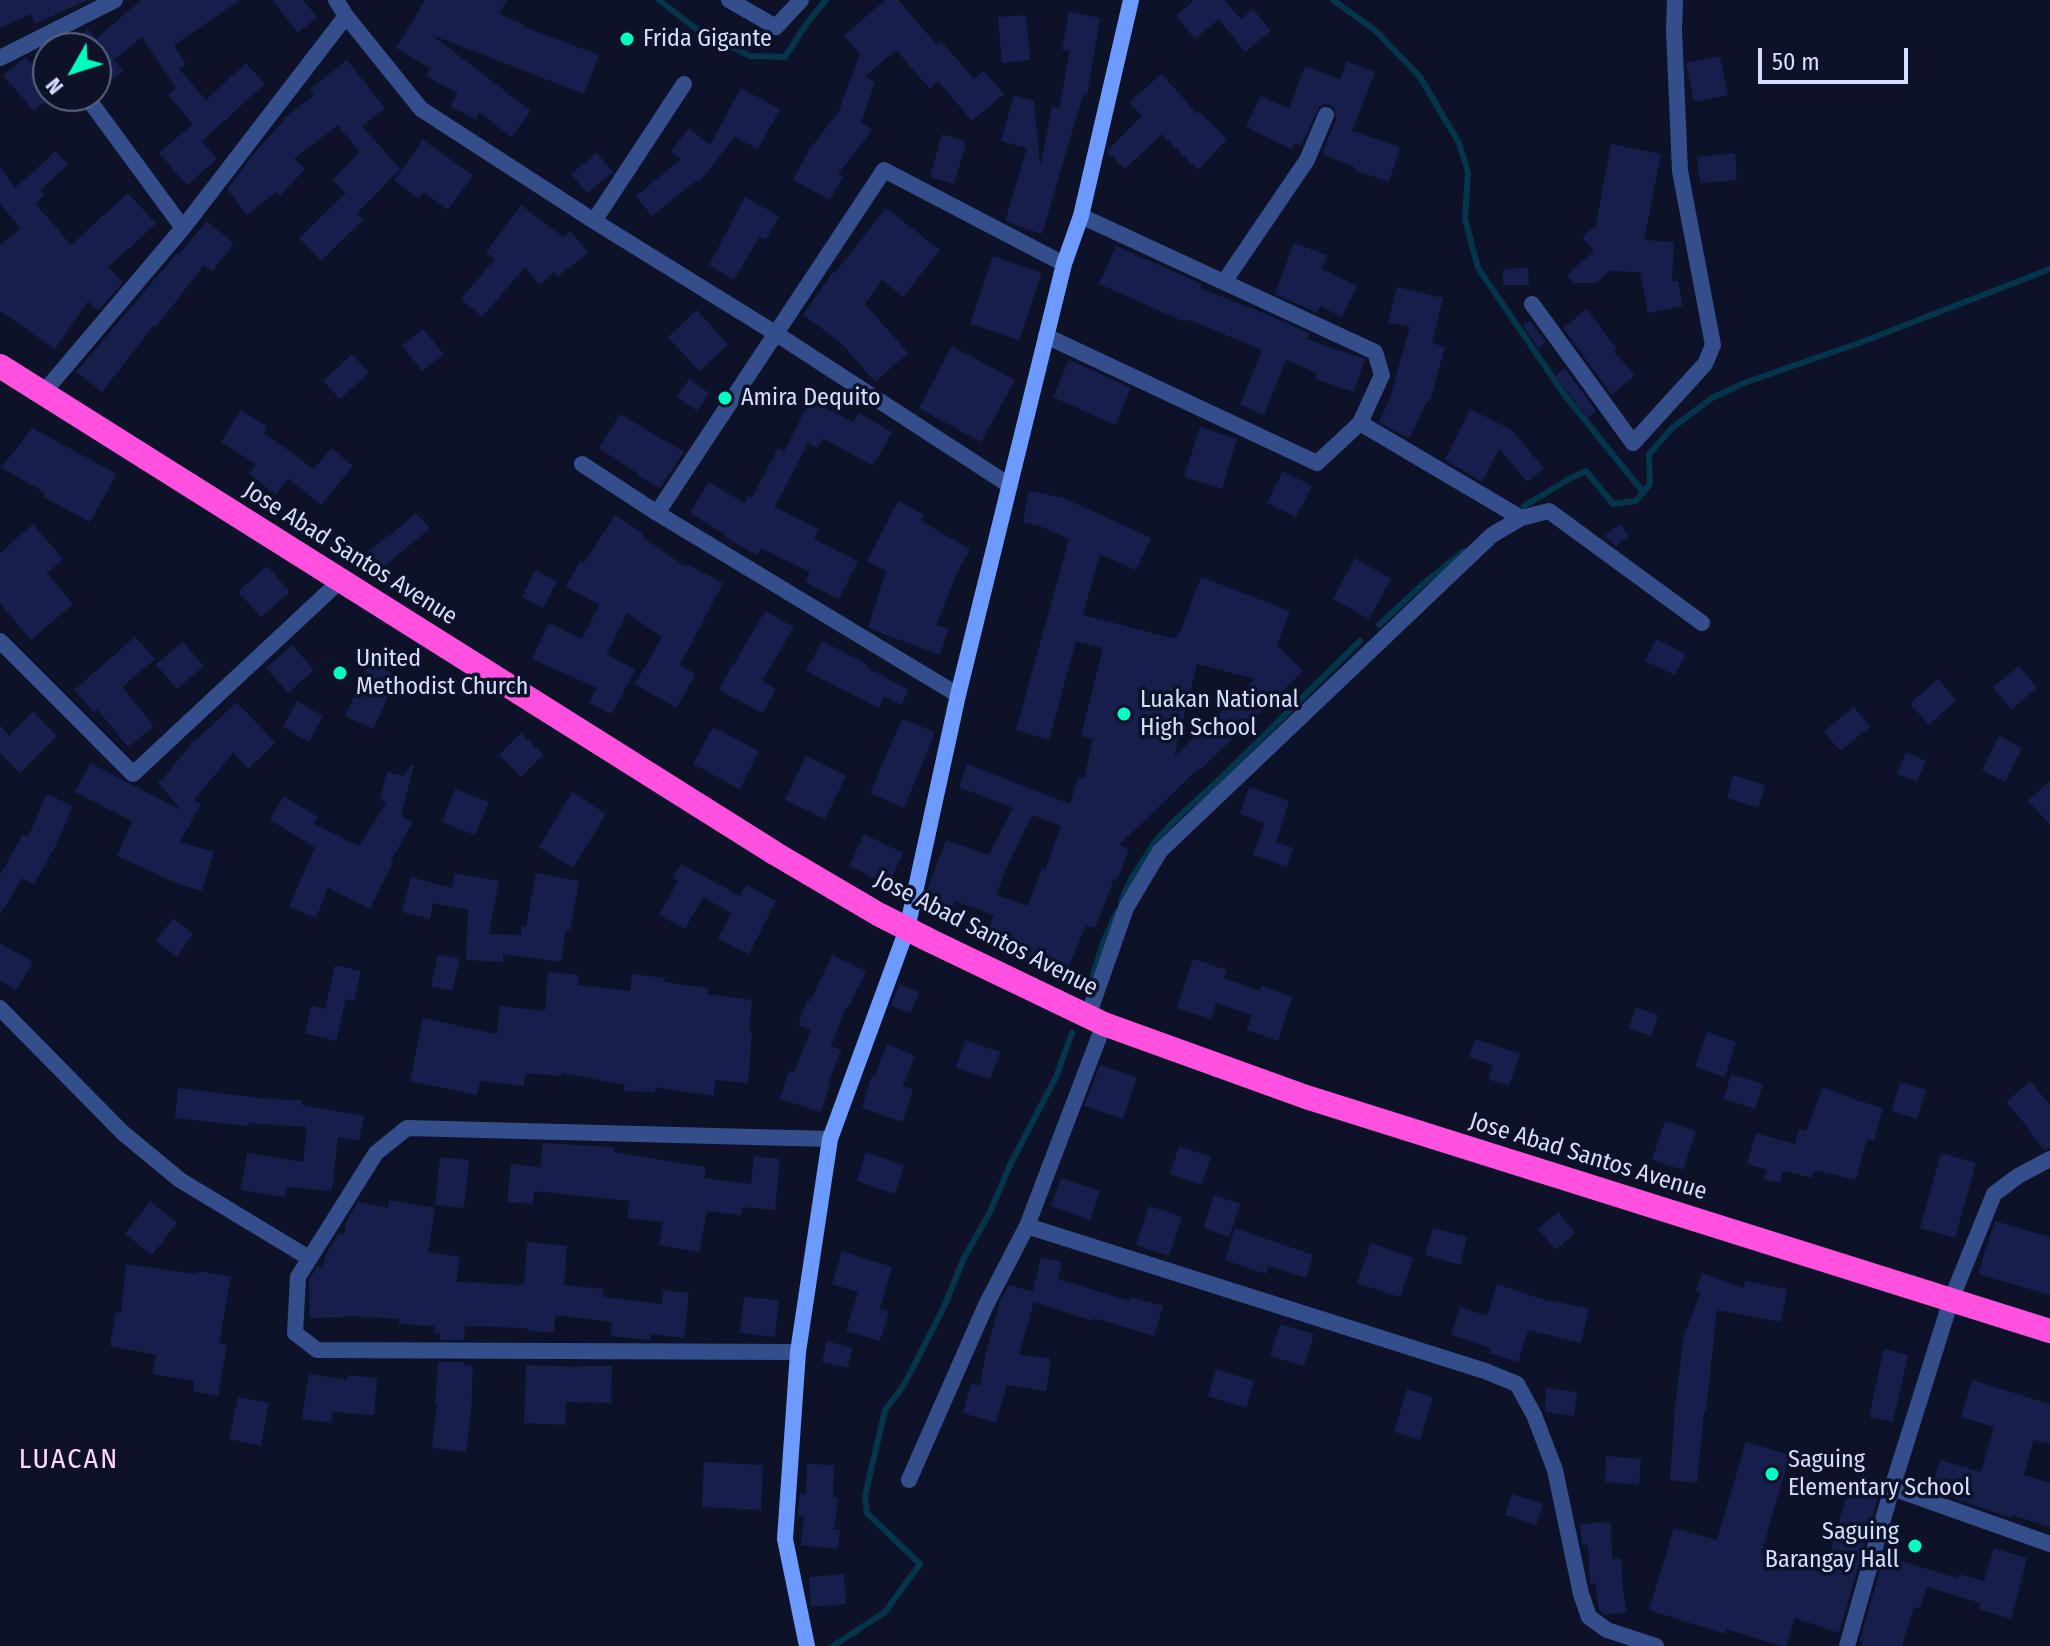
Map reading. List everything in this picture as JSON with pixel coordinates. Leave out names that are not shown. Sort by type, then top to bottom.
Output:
[{"type":"highway","name":"Jose Abad Santos Avenue","points":[[0,366],[776,854],[907,929],[1096,1020],[1306,1097],[2050,1331]]},
{"type":"street","points":[[64,32],[115,0]]},
{"type":"street","points":[[336,0],[421,109],[1009,485]]},
{"type":"street","points":[[729,0],[776,27],[801,0]]},
{"type":"street","points":[[807,1646],[785,1539],[798,1352],[830,1139],[907,929],[958,695],[1064,264],[1081,216],[1131,0]]},
{"type":"street","points":[[1532,304],[1633,443],[1705,364],[1713,345],[1680,171],[1675,0]]},
{"type":"street","points":[[43,393],[183,228],[346,16]]},
{"type":"street","points":[[0,58],[32,48]]},
{"type":"street","points":[[594,221],[684,84]]},
{"type":"street","points":[[98,112],[183,228]]},
{"type":"street","points":[[1224,282],[1307,160],[1326,115]]},
{"type":"street","points":[[657,513],[884,170],[1064,264]]},
{"type":"street","points":[[1046,336],[1317,463],[1360,423],[1382,375],[1375,352],[1081,216]]},
{"type":"street","points":[[1360,423],[1521,518]]},
{"type":"street","points":[[582,464],[657,513],[958,695]]},
{"type":"street","points":[[909,1480],[986,1305],[1027,1226],[1096,1020],[1126,908],[1160,851],[1492,535],[1521,518],[1549,511],[1702,623]]},
{"type":"street","points":[[0,641],[133,774],[340,581]]},
{"type":"street","points":[[0,1008],[123,1133],[180,1180],[309,1258]]},
{"type":"street","points":[[798,1352],[317,1350],[295,1333],[298,1277],[376,1153],[407,1128],[830,1139]]},
{"type":"street","points":[[1847,1646],[1951,1300],[1994,1194],[2018,1176],[2050,1159]]},
{"type":"street","points":[[1027,1226],[1485,1371],[1517,1384],[1534,1415],[1555,1470],[1581,1594],[1589,1617],[1607,1630],[1656,1646]]},
{"type":"street","points":[[1892,1488],[2050,1544]]},
{"type":"building","points":[[0,0],[87,0],[35,24],[31,14],[0,28]]},
{"type":"building","points":[[141,0],[240,0],[174,45],[186,64],[179,69],[206,100],[246,63],[265,84],[202,141],[217,159],[187,185],[159,153],[193,124],[168,95],[176,88],[142,37],[114,60],[123,71],[112,80],[112,32],[104,32]]},
{"type":"building","points":[[272,0],[303,0],[317,17],[298,33]]},
{"type":"building","points":[[424,0],[507,0],[499,14],[599,55],[584,94],[432,35],[531,111],[511,137],[479,112],[476,119],[450,107],[457,93],[426,76],[430,68],[396,48]]},
{"type":"building","points":[[885,0],[898,0],[937,45],[941,41],[974,79],[984,71],[1004,94],[972,121],[938,81],[930,89],[896,50],[864,77],[875,82],[861,122],[872,130],[838,174],[843,177],[830,200],[793,180],[809,150],[839,111],[860,54],[844,36]]},
{"type":"building","points":[[1194,0],[1224,0],[1241,19],[1253,9],[1271,31],[1245,52],[1219,19],[1195,39],[1176,16]]},
{"type":"building","points":[[1069,12],[1100,18],[1087,95],[1083,95],[1042,234],[1005,221],[1027,148],[1001,141],[1014,95],[1034,101],[1041,164],[1052,106],[1059,108],[1070,51],[1062,50]]},
{"type":"building","points":[[1026,15],[1030,60],[1002,63],[998,17]]},
{"type":"building","points":[[1720,56],[1728,95],[1694,102],[1686,63]]},
{"type":"building","points":[[26,57],[32,64],[32,109],[3,75]]},
{"type":"building","points":[[347,60],[385,108],[362,126],[400,169],[357,213],[363,220],[321,261],[299,238],[346,193],[333,180],[359,152],[338,125],[294,159],[305,169],[280,196],[276,192],[247,215],[227,189],[283,119],[314,95],[310,89]]},
{"type":"building","points":[[1347,61],[1375,72],[1352,131],[1400,147],[1389,182],[1322,154],[1336,119],[1335,109],[1330,105],[1319,107],[1301,146],[1295,143],[1292,149],[1246,127],[1261,96],[1289,109],[1305,66],[1340,79]]},
{"type":"building","points":[[1162,74],[1197,114],[1199,112],[1227,139],[1198,170],[1162,134],[1125,169],[1107,151],[1142,116],[1129,102]]},
{"type":"building","points":[[741,88],[780,109],[758,149],[735,137],[699,182],[697,180],[652,216],[636,196],[681,159],[671,151],[689,128],[710,145]]},
{"type":"building","points":[[942,134],[965,141],[954,184],[930,177]]},
{"type":"building","points":[[423,140],[473,175],[448,210],[424,192],[419,199],[394,180]]},
{"type":"building","points":[[1611,144],[1661,154],[1644,240],[1674,242],[1672,282],[1678,281],[1683,306],[1648,313],[1640,272],[1610,271],[1596,283],[1574,283],[1567,275],[1594,251],[1582,237],[1596,225]]},
{"type":"building","points":[[56,151],[68,165],[40,190],[45,195],[35,203],[71,245],[128,193],[156,224],[108,267],[123,282],[98,311],[88,301],[55,349],[0,311],[0,245],[21,228],[0,204],[0,167],[15,188]]},
{"type":"building","points":[[597,153],[613,172],[587,193],[571,174]]},
{"type":"building","points":[[1735,153],[1737,180],[1700,183],[1697,157]]},
{"type":"building","points":[[745,197],[779,216],[766,240],[759,237],[734,280],[709,265]]},
{"type":"building","points":[[521,205],[563,237],[571,231],[588,253],[557,277],[554,272],[539,285],[525,267],[482,317],[461,299],[495,259],[486,252]]},
{"type":"building","points":[[886,208],[940,250],[903,297],[882,280],[865,304],[908,353],[875,382],[840,342],[803,315],[833,272]]},
{"type":"building","points":[[207,221],[234,244],[212,271],[204,265],[102,392],[76,372]]},
{"type":"building","points":[[1294,243],[1327,255],[1322,269],[1357,286],[1342,317],[1320,306],[1317,313],[1275,294]]},
{"type":"building","points":[[1116,246],[1202,284],[1200,288],[1309,333],[1306,339],[1365,359],[1354,392],[1315,379],[1317,373],[1286,360],[1264,415],[1240,405],[1262,350],[1187,319],[1185,322],[1099,284]]},
{"type":"building","points":[[993,256],[1042,273],[1019,340],[970,324]]},
{"type":"building","points":[[1528,268],[1529,285],[1503,285],[1503,269]]},
{"type":"building","points":[[1397,287],[1443,298],[1432,343],[1445,347],[1430,401],[1427,401],[1409,439],[1379,422],[1390,398],[1410,327],[1388,322]]},
{"type":"building","points":[[1587,309],[1617,349],[1614,352],[1635,375],[1612,395],[1563,328]]},
{"type":"building","points":[[697,310],[728,345],[699,371],[668,337]]},
{"type":"building","points":[[1530,321],[1546,342],[1538,348],[1523,325]]},
{"type":"building","points":[[423,329],[444,354],[422,371],[402,346]]},
{"type":"building","points":[[952,346],[1015,380],[981,442],[919,408]]},
{"type":"building","points":[[352,354],[369,373],[340,399],[323,381]]},
{"type":"building","points":[[1069,360],[1131,388],[1115,425],[1053,397]]},
{"type":"building","points":[[1565,368],[1596,411],[1588,418],[1555,376]]},
{"type":"building","points":[[689,379],[709,393],[697,411],[677,397]]},
{"type":"building","points":[[810,400],[853,422],[858,413],[892,432],[873,466],[823,438],[818,448],[808,443],[775,507],[819,529],[814,539],[858,561],[839,599],[805,582],[810,572],[761,548],[757,555],[690,513],[709,482],[744,503],[748,496],[752,498],[778,448],[784,452]]},
{"type":"building","points":[[1470,409],[1512,430],[1544,469],[1527,482],[1499,448],[1482,482],[1445,460]]},
{"type":"building","points":[[241,410],[267,426],[264,433],[314,469],[331,448],[353,466],[321,505],[288,478],[276,495],[249,474],[256,464],[221,442]]},
{"type":"building","points":[[620,414],[684,452],[660,488],[599,448]]},
{"type":"building","points":[[1200,427],[1237,439],[1222,489],[1184,477]]},
{"type":"building","points":[[32,428],[117,474],[90,522],[44,497],[44,492],[1,468]]},
{"type":"building","points":[[1283,471],[1312,486],[1296,517],[1267,503]]},
{"type":"building","points":[[1029,491],[1064,498],[1151,538],[1136,570],[1100,554],[1083,615],[1176,639],[1201,577],[1290,611],[1277,645],[1303,671],[1119,845],[1129,849],[1117,880],[1114,879],[1095,928],[1086,925],[1064,978],[1016,958],[1021,945],[987,933],[994,915],[955,901],[949,918],[923,909],[946,840],[989,855],[1013,808],[959,787],[967,764],[1070,804],[1078,777],[1084,778],[1093,739],[1081,736],[1103,648],[1076,641],[1049,740],[1016,730],[1069,539],[1023,522]],"holes":[[[1197,664],[1255,679],[1174,757]],[[1032,815],[1061,826],[1028,906],[996,895]]]},
{"type":"building","points":[[898,501],[924,515],[921,521],[970,549],[936,625],[948,629],[940,655],[868,628],[886,571],[867,561]]},
{"type":"building","points":[[416,513],[430,528],[379,571],[365,554]]},
{"type":"building","points":[[615,515],[686,567],[688,565],[723,583],[680,665],[696,674],[676,708],[635,684],[662,637],[627,613],[607,654],[635,670],[612,714],[589,703],[597,688],[532,659],[549,623],[582,639],[599,605],[566,587],[580,561],[584,563]]},
{"type":"building","points":[[33,524],[63,559],[47,573],[73,604],[31,640],[0,603],[0,553]]},
{"type":"building","points":[[1620,524],[1629,536],[1616,546],[1604,536]]},
{"type":"building","points":[[1355,558],[1391,579],[1369,619],[1333,599]]},
{"type":"building","points":[[267,566],[290,592],[261,617],[238,592]]},
{"type":"building","points":[[535,570],[557,581],[543,608],[522,597]]},
{"type":"building","points":[[765,611],[794,627],[762,681],[776,689],[763,713],[719,690]]},
{"type":"building","points":[[135,637],[155,659],[122,687],[154,726],[128,747],[97,709],[94,712],[74,690]]},
{"type":"building","points":[[1656,639],[1686,654],[1675,675],[1645,661]]},
{"type":"building","points":[[822,641],[909,690],[901,705],[884,697],[879,708],[806,671]]},
{"type":"building","points":[[183,642],[204,666],[177,689],[156,664]]},
{"type":"building","points":[[292,645],[314,670],[288,693],[266,668]]},
{"type":"building","points":[[370,662],[398,676],[373,729],[345,716]]},
{"type":"building","points":[[2019,666],[2037,688],[2011,710],[1993,687]]},
{"type":"building","points":[[1938,679],[1956,700],[1929,725],[1910,704]]},
{"type":"building","points":[[297,701],[323,716],[309,742],[283,727]]},
{"type":"building","points":[[237,702],[275,743],[248,769],[233,753],[194,800],[201,804],[180,842],[214,852],[202,891],[181,885],[117,856],[132,821],[75,792],[90,763],[181,810],[157,781],[161,781],[195,739]]},
{"type":"building","points":[[1854,707],[1870,727],[1840,751],[1824,731]]},
{"type":"building","points":[[33,712],[57,736],[20,773],[0,753],[0,725],[9,736]]},
{"type":"building","points":[[902,719],[935,732],[904,808],[870,793]]},
{"type":"building","points":[[713,727],[759,751],[740,789],[693,764]]},
{"type":"building","points":[[521,733],[543,755],[521,777],[499,755]]},
{"type":"building","points":[[1999,736],[2022,748],[2005,782],[1982,770]]},
{"type":"building","points":[[1906,752],[1926,761],[1917,782],[1897,774]]},
{"type":"building","points":[[806,756],[846,776],[825,819],[785,800]]},
{"type":"building","points":[[411,765],[414,766],[401,815],[412,823],[370,909],[328,888],[316,918],[289,907],[315,847],[270,820],[284,796],[318,817],[314,824],[359,846],[387,802],[380,800],[387,772],[404,776]]},
{"type":"building","points":[[1733,775],[1765,785],[1758,808],[1727,798]]},
{"type":"building","points":[[2050,781],[2050,825],[2028,800]]},
{"type":"building","points":[[1249,787],[1289,801],[1276,842],[1293,848],[1287,867],[1253,855],[1265,823],[1240,814]]},
{"type":"building","points":[[455,789],[489,802],[475,835],[442,822]]},
{"type":"building","points":[[572,792],[606,814],[573,868],[539,847]]},
{"type":"building","points":[[47,794],[73,806],[34,884],[22,878],[0,915],[0,875],[23,834],[28,837]]},
{"type":"building","points":[[864,834],[903,853],[888,885],[849,866]]},
{"type":"building","points":[[681,864],[740,896],[746,885],[776,901],[749,954],[718,939],[731,913],[703,897],[685,929],[659,915],[678,881],[673,878]]},
{"type":"building","points":[[455,873],[499,881],[489,934],[521,935],[522,926],[526,927],[536,873],[579,881],[561,962],[503,954],[503,962],[466,960],[468,910],[433,903],[430,919],[402,912],[411,877],[452,888]]},
{"type":"building","points":[[173,918],[193,934],[177,957],[156,941]]},
{"type":"building","points":[[0,943],[33,962],[16,990],[0,981]]},
{"type":"building","points":[[438,954],[460,959],[452,991],[431,986]]},
{"type":"building","points":[[832,955],[866,971],[846,1007],[831,1046],[841,1050],[821,1112],[780,1099],[789,1071],[794,1072],[811,1030],[798,1025],[807,1000],[810,1002]]},
{"type":"building","points":[[1193,959],[1227,970],[1224,978],[1260,991],[1262,986],[1292,997],[1278,1041],[1247,1030],[1252,1015],[1216,1003],[1211,1019],[1177,1008]]},
{"type":"building","points":[[335,965],[361,971],[354,1001],[346,999],[336,1041],[305,1033],[311,1006],[325,1009]]},
{"type":"building","points":[[548,972],[579,975],[578,985],[630,991],[632,974],[665,978],[664,982],[708,988],[707,994],[752,1000],[748,1083],[716,1080],[713,1096],[655,1087],[655,1092],[624,1091],[625,1085],[562,1073],[561,1076],[525,1073],[524,1086],[480,1081],[477,1095],[410,1081],[423,1018],[497,1034],[500,1006],[545,1011]]},
{"type":"building","points":[[899,984],[919,992],[911,1013],[891,1006]]},
{"type":"building","points":[[1635,1007],[1658,1015],[1652,1036],[1629,1029]]},
{"type":"building","points":[[1707,1032],[1736,1042],[1725,1077],[1695,1067]]},
{"type":"building","points":[[1475,1039],[1520,1054],[1509,1086],[1488,1079],[1493,1065],[1469,1057]]},
{"type":"building","points":[[965,1040],[1000,1052],[990,1079],[956,1068]]},
{"type":"building","points":[[887,1044],[915,1056],[903,1086],[913,1089],[903,1122],[862,1108],[872,1075],[875,1076]]},
{"type":"building","points":[[1100,1065],[1137,1077],[1123,1119],[1084,1106]]},
{"type":"building","points":[[1731,1074],[1763,1084],[1755,1109],[1724,1099]]},
{"type":"building","points":[[2030,1081],[2050,1105],[2050,1148],[2044,1150],[2006,1102]]},
{"type":"building","points":[[1900,1082],[1926,1090],[1917,1119],[1892,1111]]},
{"type":"building","points":[[1823,1087],[1883,1108],[1874,1141],[1867,1139],[1856,1180],[1815,1170],[1812,1178],[1783,1171],[1780,1183],[1764,1179],[1767,1170],[1747,1164],[1756,1133],[1795,1144],[1799,1129],[1806,1131]]},
{"type":"building","points":[[178,1088],[302,1100],[302,1105],[364,1116],[359,1141],[338,1137],[332,1191],[287,1187],[285,1197],[241,1190],[247,1153],[303,1162],[307,1127],[248,1123],[248,1126],[175,1118]]},
{"type":"building","points":[[1665,1121],[1696,1131],[1683,1170],[1652,1160]]},
{"type":"building","points":[[543,1143],[614,1147],[614,1152],[706,1167],[704,1178],[751,1184],[754,1156],[780,1159],[775,1210],[742,1207],[741,1215],[707,1211],[699,1252],[659,1245],[663,1222],[627,1218],[629,1201],[534,1191],[533,1204],[507,1202],[511,1164],[540,1167]]},
{"type":"building","points":[[1179,1146],[1211,1157],[1201,1185],[1170,1174]]},
{"type":"building","points":[[866,1152],[904,1165],[895,1194],[857,1181]]},
{"type":"building","points":[[1941,1153],[1976,1163],[1955,1238],[1920,1228]]},
{"type":"building","points":[[440,1157],[469,1160],[464,1208],[435,1205]]},
{"type":"building","points":[[1061,1178],[1100,1191],[1090,1220],[1051,1206]]},
{"type":"building","points":[[1214,1195],[1240,1204],[1229,1237],[1204,1228]]},
{"type":"building","points":[[389,1200],[435,1208],[428,1252],[460,1257],[456,1282],[524,1285],[527,1242],[567,1246],[564,1285],[603,1289],[603,1297],[662,1304],[663,1290],[689,1293],[684,1338],[651,1334],[650,1340],[611,1336],[612,1322],[555,1315],[554,1333],[527,1331],[527,1328],[465,1326],[464,1340],[439,1340],[440,1334],[434,1334],[435,1326],[399,1324],[399,1319],[347,1316],[310,1318],[309,1280],[317,1267],[323,1267],[326,1254],[339,1233],[344,1234],[346,1221],[358,1202],[388,1208]]},
{"type":"building","points":[[150,1201],[177,1223],[152,1255],[125,1234]]},
{"type":"building","points":[[1149,1206],[1182,1217],[1169,1256],[1136,1245]]},
{"type":"building","points":[[1558,1212],[1575,1233],[1556,1250],[1538,1229]]},
{"type":"building","points":[[1995,1221],[2050,1237],[2050,1295],[1978,1274]]},
{"type":"building","points":[[1235,1228],[1313,1255],[1306,1278],[1268,1266],[1266,1274],[1225,1260]]},
{"type":"building","points":[[1433,1228],[1467,1237],[1460,1265],[1425,1255]]},
{"type":"building","points":[[1371,1243],[1413,1258],[1400,1297],[1357,1283]]},
{"type":"building","points":[[842,1251],[892,1267],[880,1309],[889,1311],[880,1341],[846,1331],[858,1292],[832,1284]]},
{"type":"building","points":[[1041,1257],[1062,1262],[1058,1279],[1130,1301],[1131,1297],[1163,1306],[1154,1336],[1034,1302],[1019,1354],[1051,1359],[1046,1391],[1007,1385],[996,1423],[963,1413],[971,1383],[980,1386],[1001,1299],[1009,1285],[1033,1292]]},
{"type":"building","points":[[126,1264],[231,1277],[219,1343],[227,1344],[218,1396],[193,1391],[194,1381],[153,1374],[156,1355],[110,1346],[116,1312],[121,1313]]},
{"type":"building","points":[[1702,1273],[1744,1288],[1745,1281],[1787,1289],[1781,1322],[1717,1310],[1697,1483],[1670,1480],[1684,1335],[1701,1292],[1696,1291]]},
{"type":"building","points":[[1497,1284],[1550,1302],[1589,1309],[1581,1343],[1528,1330],[1518,1362],[1489,1353],[1491,1348],[1451,1335],[1460,1307],[1487,1316]]},
{"type":"building","points":[[744,1297],[779,1300],[775,1337],[740,1333]]},
{"type":"building","points":[[1280,1324],[1314,1334],[1304,1366],[1270,1356]]},
{"type":"building","points":[[827,1341],[852,1348],[848,1368],[822,1362]]},
{"type":"building","points":[[1884,1349],[1908,1355],[1893,1422],[1869,1417]]},
{"type":"building","points":[[438,1362],[463,1362],[463,1365],[473,1366],[466,1452],[432,1448]]},
{"type":"building","points":[[526,1365],[612,1366],[611,1403],[566,1402],[565,1425],[524,1423]]},
{"type":"building","points":[[1216,1369],[1254,1381],[1246,1408],[1208,1396]]},
{"type":"building","points":[[309,1374],[347,1380],[347,1375],[377,1378],[374,1415],[333,1412],[331,1423],[302,1419]]},
{"type":"building","points":[[1972,1380],[2050,1404],[2050,1444],[2034,1440],[2024,1475],[2050,1483],[2050,1527],[2012,1515],[2011,1518],[1931,1490],[1940,1460],[1981,1472],[1994,1427],[1961,1417]]},
{"type":"building","points":[[1546,1388],[1577,1392],[1574,1416],[1545,1412]]},
{"type":"building","points":[[1407,1389],[1433,1397],[1420,1440],[1394,1432]]},
{"type":"building","points":[[238,1397],[269,1403],[261,1446],[229,1439]]},
{"type":"building","points":[[1746,1442],[1790,1455],[1761,1554],[1824,1573],[1849,1489],[1878,1498],[1839,1633],[1795,1618],[1786,1646],[1781,1646],[1726,1629],[1725,1634],[1649,1610],[1674,1528],[1717,1540]]},
{"type":"building","points":[[1606,1456],[1641,1459],[1639,1485],[1605,1482]]},
{"type":"building","points":[[704,1462],[763,1465],[761,1510],[702,1507]]},
{"type":"building","points":[[807,1464],[834,1465],[833,1497],[838,1498],[834,1529],[840,1530],[838,1549],[801,1545],[804,1517],[798,1516],[800,1494],[806,1494]]},
{"type":"building","points":[[1512,1494],[1543,1504],[1536,1525],[1505,1515]]},
{"type":"building","points":[[1611,1522],[1612,1559],[1621,1558],[1627,1612],[1605,1615],[1599,1610],[1595,1583],[1590,1583],[1588,1545],[1582,1545],[1580,1524]]},
{"type":"building","points":[[1994,1548],[2027,1558],[2011,1619],[1979,1609],[1980,1603],[1927,1587],[1920,1608],[1914,1607],[1902,1646],[1861,1646],[1863,1641],[1860,1640],[1884,1556],[1957,1578],[1959,1574],[1984,1581]]},
{"type":"building","points":[[844,1574],[846,1604],[811,1607],[809,1577]]},
{"type":"waterway","points":[[659,0],[695,28],[750,56],[785,57],[826,0]]},
{"type":"waterway","points":[[1333,0],[1376,31],[1420,77],[1459,143],[1468,172],[1465,219],[1478,268],[1564,394],[1643,492]]},
{"type":"waterway","points":[[1524,506],[1586,471],[1613,504],[1636,501],[1650,484],[1649,454],[1672,428],[1712,398],[1744,383],[1859,343],[2050,269]]},
{"type":"waterway","points":[[1379,625],[1464,551]]},
{"type":"waterway","points":[[1121,901],[1157,839],[1360,641]]},
{"type":"waterway","points":[[1089,987],[1117,912]]},
{"type":"waterway","points":[[833,1646],[885,1612],[920,1564],[867,1513],[865,1496],[885,1410],[904,1385],[944,1307],[964,1258],[1056,1077],[1072,1033]]},
{"type":"place","name":"Frida Gigante","points":[[627,39]]},
{"type":"place","name":"Amira Dequito","points":[[725,398]]},
{"type":"place","name":"United Methodist Church","points":[[340,673]]},
{"type":"place","name":"Luakan National High School","points":[[1124,714]]},
{"type":"place","name":"Saguing Elementary School","points":[[1772,1474]]},
{"type":"place","name":"Saguing Barangay Hall","points":[[1915,1546]]},
{"type":"district","name":"LUACAN","points":[[69,1460]]}]
